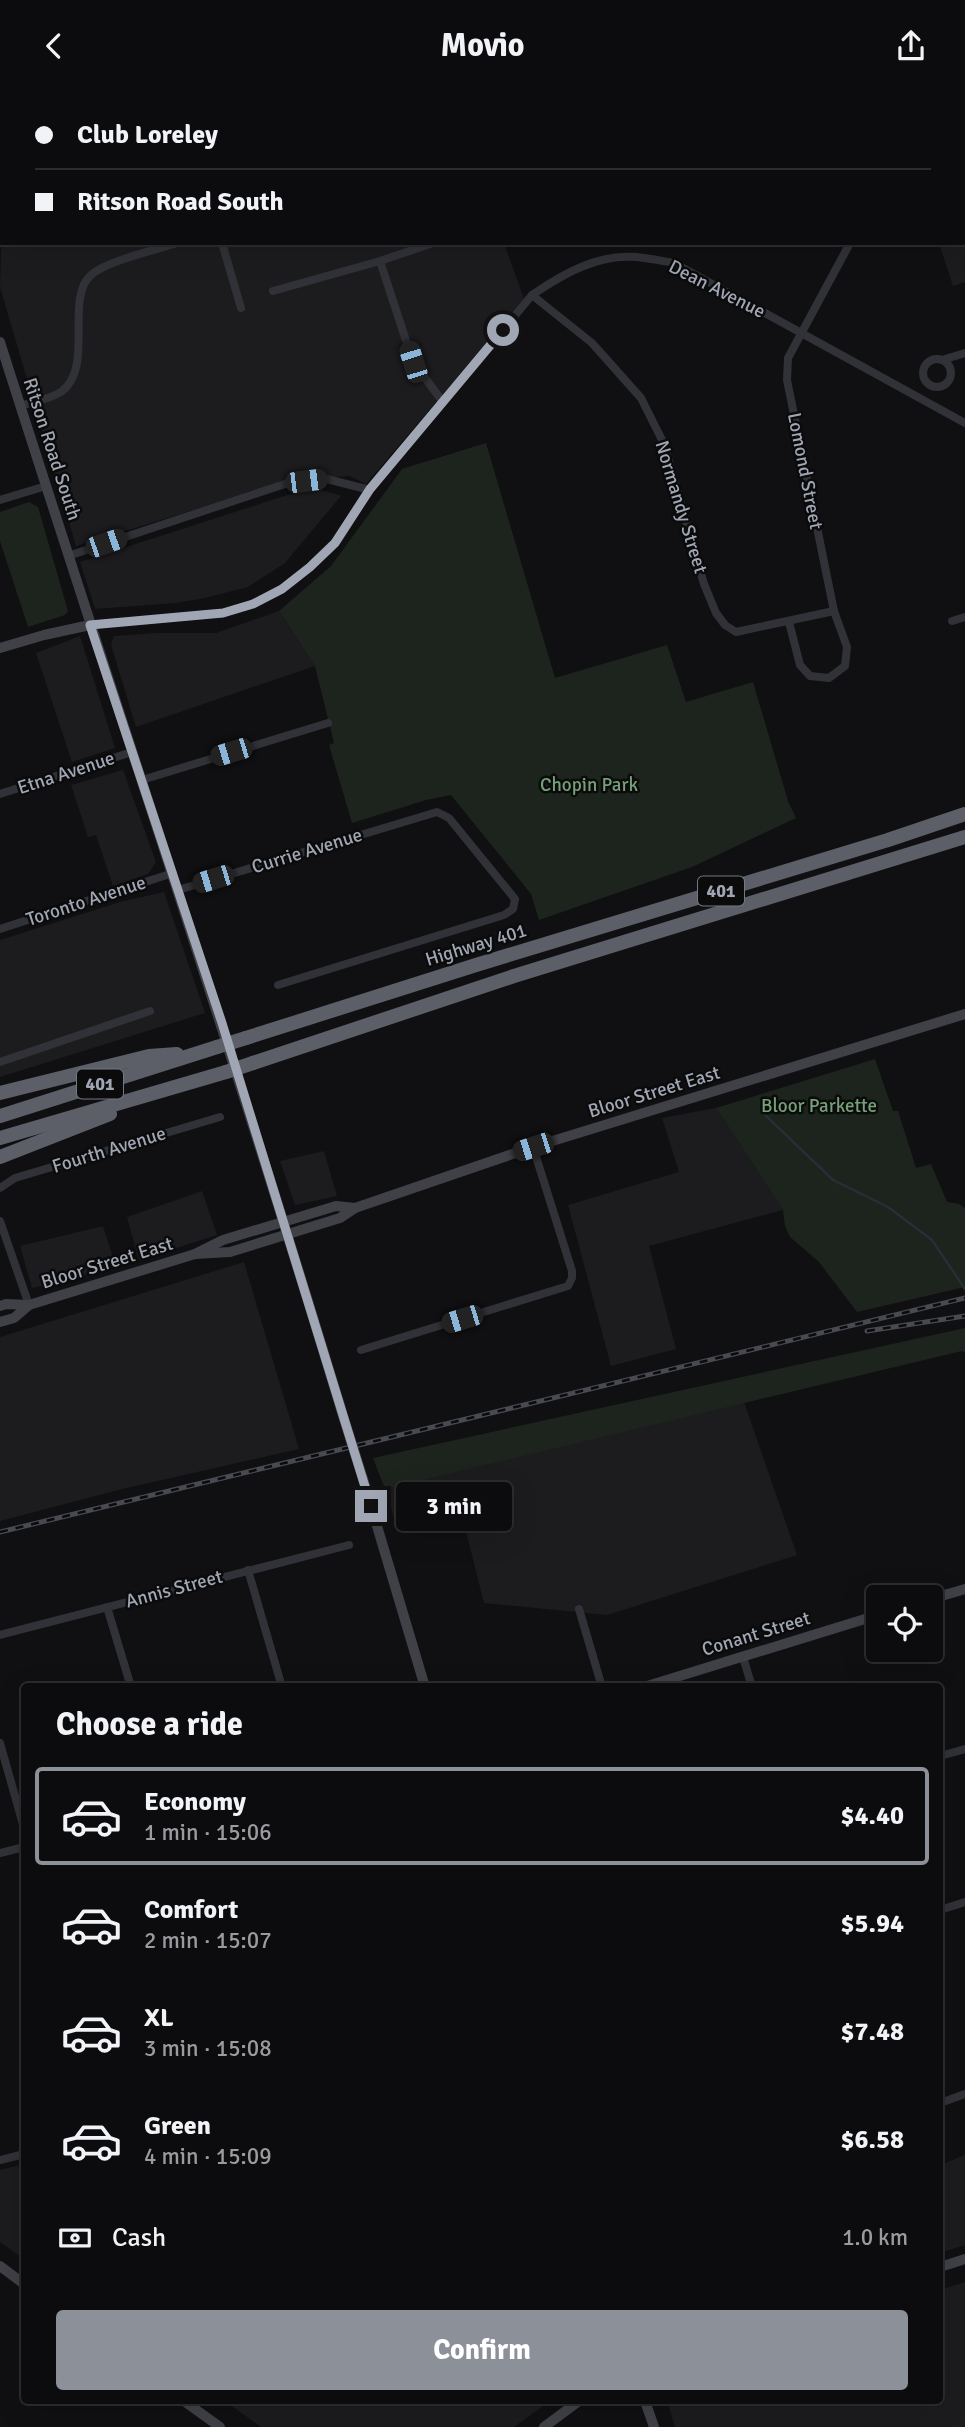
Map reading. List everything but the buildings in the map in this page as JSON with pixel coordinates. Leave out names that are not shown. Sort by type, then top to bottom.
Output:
[{"type":"highway","name":"Highway 401","points":[[0,1116],[476,965],[888,841],[965,814]]},
{"type":"highway","name":"401","points":[[0,1138],[191,1083],[513,976],[965,837]]},
{"type":"highway","points":[[0,1093],[149,1056],[200,1053]]},
{"type":"highway","points":[[0,1157],[191,1083]]},
{"type":"main road","name":"Ritson Road South","points":[[0,342],[284,1222],[424,1683]]},
{"type":"main road","points":[[0,648],[90,625]]},
{"type":"main road","name":"Bloor Street East","points":[[195,1254],[230,1252],[288,1235],[340,1218],[355,1208],[533,1147],[965,1014]]},
{"type":"main road","name":"Bloor Street East","points":[[0,1305],[29,1305],[195,1254],[223,1240],[336,1206],[355,1208]]},
{"type":"main road","name":"Bloor Street East","points":[[0,1322],[14,1318],[29,1305]]},
{"type":"main road","points":[[943,1595],[965,1589]]},
{"type":"main road","name":"Conant Street","points":[[656,1683],[866,1619]]},
{"type":"main road","points":[[943,2266],[965,2259]]},
{"type":"main road","points":[[0,2266],[21,2282]]},
{"type":"main road","points":[[188,2404],[220,2427]]},
{"type":"main road","points":[[544,2427],[575,2404]]},
{"type":"main road","points":[[646,2404],[654,2427]]},
{"type":"street","points":[[20,406],[60,393],[74,377],[81,294],[87,278],[104,266],[171,245]]},
{"type":"street","points":[[223,245],[241,308]]},
{"type":"street","points":[[274,291],[427,245]]},
{"type":"street","name":"Lomond Street","points":[[789,622],[800,665],[810,676],[829,678],[845,666],[847,647],[834,611],[787,380],[788,358],[849,245]]},
{"type":"street","name":"Dean Avenue","points":[[90,625],[212,615],[253,604],[282,589],[335,543],[370,489],[532,295],[561,276],[595,261],[634,256],[674,263],[965,423]]},
{"type":"street","points":[[380,261],[413,362],[443,402]]},
{"type":"street","name":"Normandy Street","points":[[532,295],[592,343],[641,398],[664,444],[704,585],[724,625],[736,632],[789,622]]},
{"type":"street","points":[[942,360],[965,353]]},
{"type":"street","points":[[68,556],[288,483],[323,478],[370,489]]},
{"type":"street","points":[[0,500],[46,486]]},
{"type":"street","points":[[789,622],[834,611]]},
{"type":"street","points":[[952,621],[965,617]]},
{"type":"street","points":[[142,780],[328,723]]},
{"type":"street","name":"Etna Avenue","points":[[0,794],[132,752]]},
{"type":"street","name":"Currie Avenue","points":[[178,890],[437,812],[449,818],[514,899],[513,909],[504,915],[278,985]]},
{"type":"street","name":"Toronto Avenue","points":[[0,929],[173,873]]},
{"type":"street","points":[[0,1062],[150,1011]]},
{"type":"street","name":"Fourth Avenue","points":[[0,1188],[15,1178],[220,1117]]},
{"type":"street","points":[[361,1350],[564,1289],[571,1282],[572,1271],[533,1147]]},
{"type":"street","points":[[0,1221],[29,1305]]},
{"type":"street","name":"Annis Street","points":[[0,1635],[349,1545]]},
{"type":"street","points":[[248,1570],[281,1683]]},
{"type":"street","points":[[107,1607],[130,1683]]},
{"type":"street","points":[[579,1609],[601,1683]]},
{"type":"street","points":[[743,1657],[751,1683]]},
{"type":"street","points":[[0,1743],[21,1817]]},
{"type":"street","points":[[943,1755],[965,1749]]},
{"type":"street","points":[[0,1853],[21,1848]]},
{"type":"street","points":[[943,1909],[965,1902]]},
{"type":"street","points":[[943,2102],[965,2094]]},
{"type":"street","points":[[0,2160],[21,2155]]},
{"type":"shaded area","points":[[1,245],[505,245],[524,299],[366,484],[350,476],[292,480],[76,546],[0,287]]},
{"type":"shaded area","points":[[940,245],[965,245],[965,282],[953,286]]},
{"type":"shaded area","points":[[309,488],[341,496],[285,563],[248,587],[175,603],[95,609],[80,562]]},
{"type":"shaded area","points":[[279,611],[315,666],[136,727],[111,645],[114,636],[216,633]]},
{"type":"shaded area","points":[[80,636],[115,748],[72,762],[36,653]]},
{"type":"shaded area","points":[[123,770],[156,862],[148,874],[113,886],[96,835],[88,837],[71,785]]},
{"type":"shaded area","points":[[164,892],[205,1013],[0,1077],[0,940],[120,902]]},
{"type":"shaded area","points":[[716,1108],[783,1210],[649,1246],[676,1349],[611,1366],[568,1205],[679,1172],[662,1118]]},
{"type":"shaded area","points":[[324,1151],[337,1196],[295,1205],[280,1161]]},
{"type":"shaded area","points":[[202,1191],[217,1235],[139,1260],[127,1217]]},
{"type":"shaded area","points":[[103,1226],[116,1267],[32,1288],[20,1246]]},
{"type":"shaded area","points":[[244,1262],[299,1449],[122,1489],[0,1521],[0,1337]]},
{"type":"shaded area","points":[[743,1399],[797,1555],[607,1615],[484,1603],[461,1511],[397,1528],[385,1489]]},
{"type":"shaded area","points":[[965,2155],[965,2245],[943,2252],[943,2164]]},
{"type":"shaded area","points":[[21,2165],[21,2257],[0,2242],[0,2170]]},
{"type":"shaded area","points":[[965,2282],[965,2427],[675,2427],[668,2404],[943,2404],[943,2289]]},
{"type":"shaded area","points":[[229,2404],[546,2404],[514,2427],[261,2427]]},
{"type":"green space","name":"Chopin Park","points":[[486,443],[555,678],[667,645],[686,702],[753,682],[788,801],[796,818],[692,867],[539,920],[531,894],[451,795],[352,823],[329,745],[334,743],[315,666],[279,611],[331,566],[402,469]]},
{"type":"green space","points":[[29,502],[38,507],[68,611],[65,615],[28,627],[0,541],[0,512]]},
{"type":"green space","name":"Bloor Parkette","points":[[875,1059],[893,1111],[898,1111],[916,1168],[931,1164],[947,1202],[965,1208],[965,1287],[857,1312],[819,1262],[790,1237],[783,1210],[716,1108]]},
{"type":"green space","points":[[965,1328],[965,1353],[962,1351],[385,1489],[373,1458]]},
{"type":"waterway","points":[[761,1111],[833,1180],[888,1207],[932,1240],[965,1289]]},
{"type":"railway","points":[[0,1532],[965,1298]]},
{"type":"railway","points":[[867,1331],[965,1316]]},
{"type":"route","points":[[371,1506],[222,1023],[90,625],[223,613],[253,604],[282,589],[335,543],[370,489],[503,330]]}]
